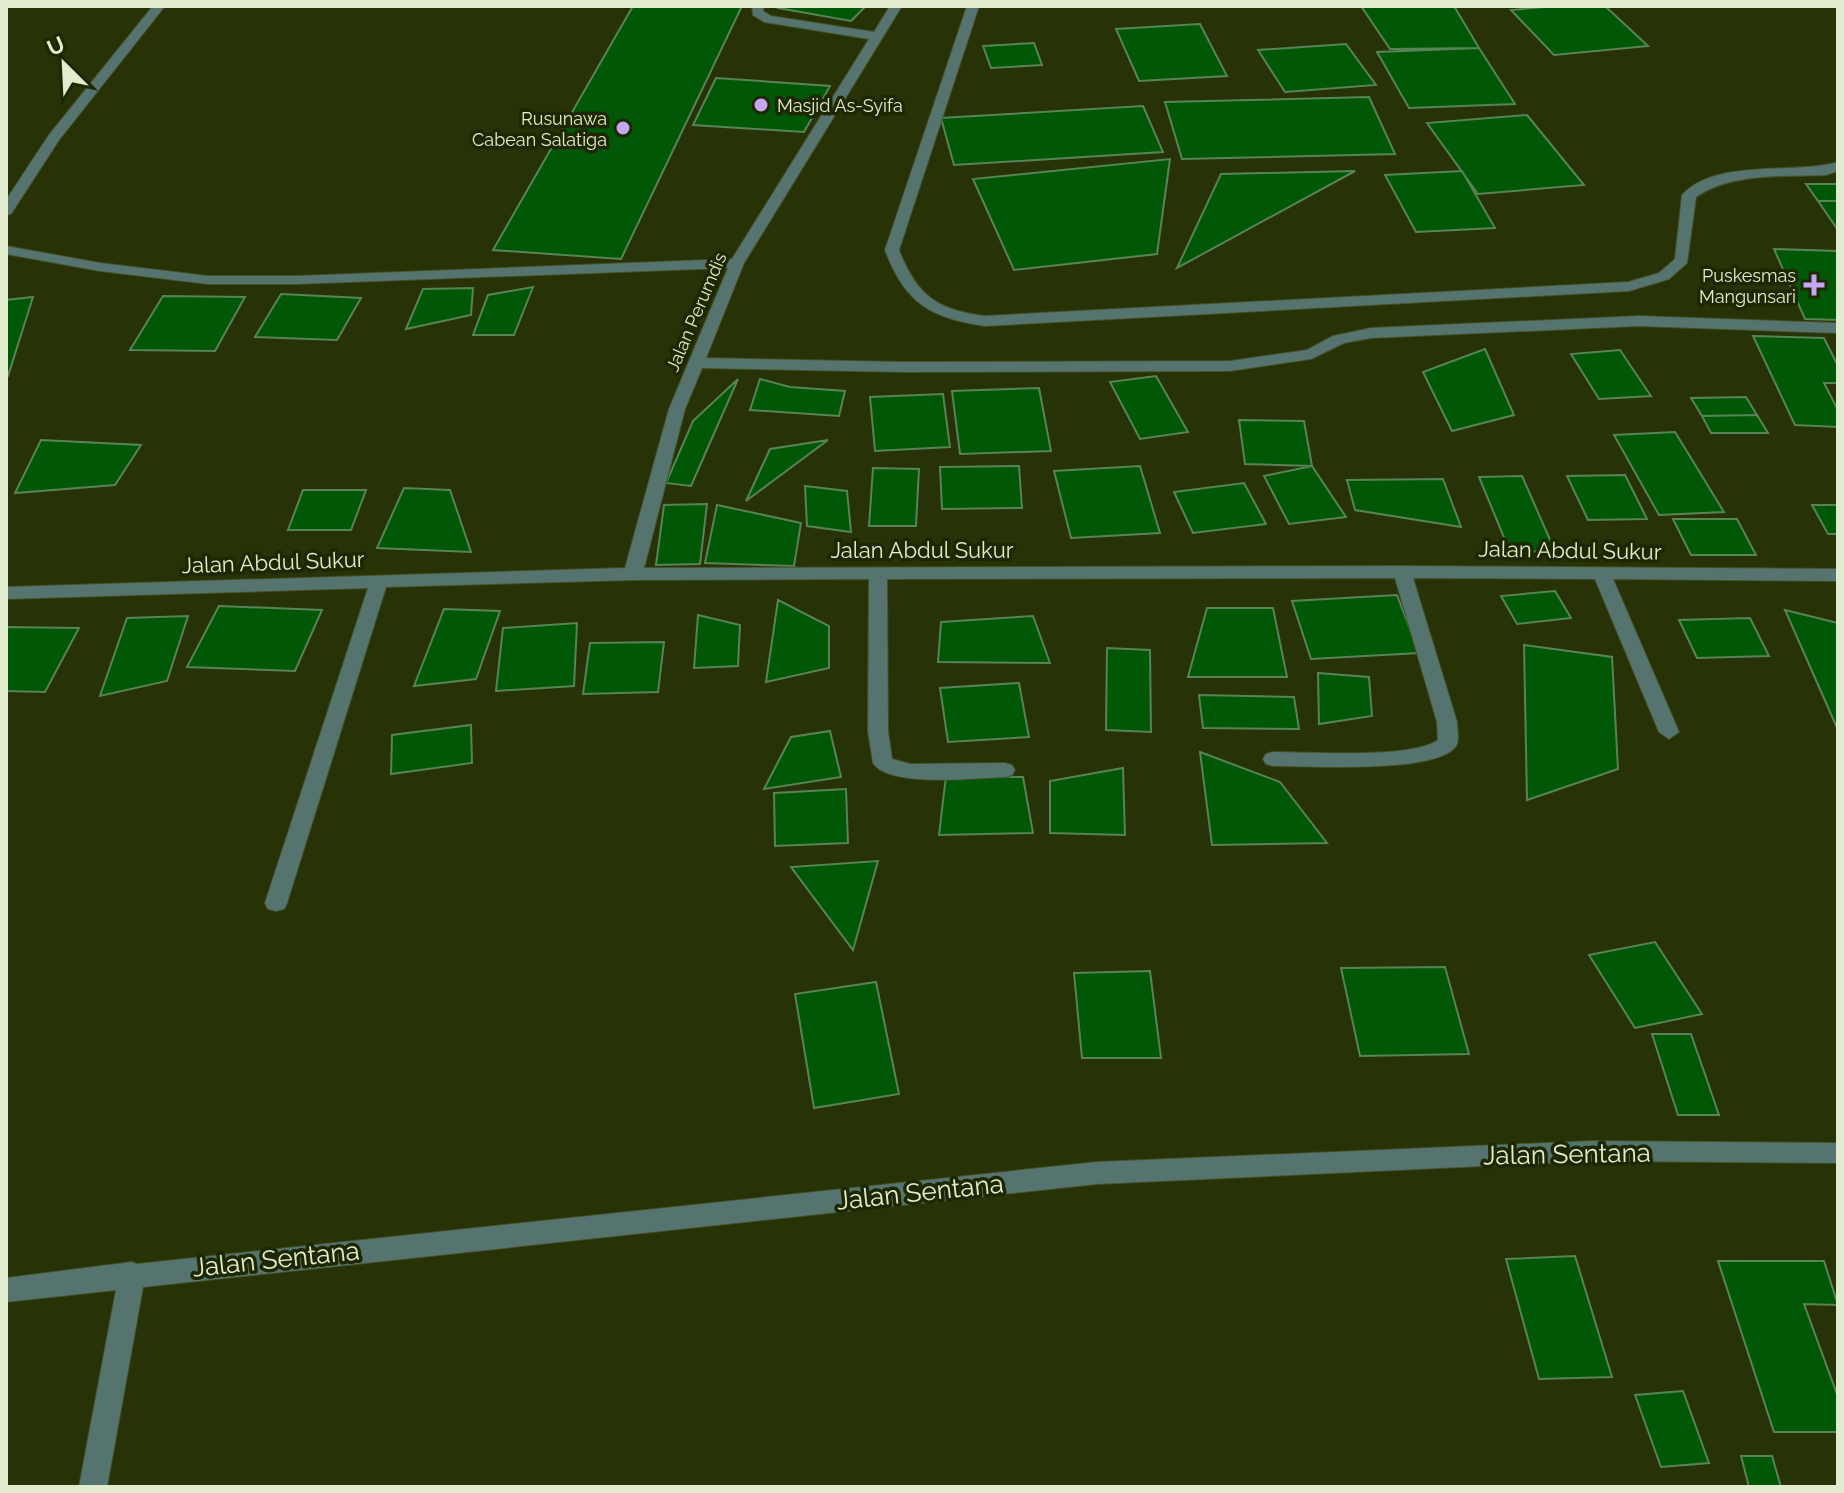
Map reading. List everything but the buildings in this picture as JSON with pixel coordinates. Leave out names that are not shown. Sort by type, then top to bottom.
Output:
[{"type":"street","points":[[6,211],[54,138],[159,6]]},
{"type":"street","points":[[758,6],[757,12],[768,19],[875,36]]},
{"type":"street","name":"Jalan Perumdis","points":[[633,574],[677,409],[737,263],[896,6]]},
{"type":"street","points":[[973,6],[892,250],[909,290],[957,318],[985,321],[1629,286],[1664,276],[1682,260],[1689,195],[1700,184],[1722,179],[1826,171],[1838,166]]},
{"type":"street","points":[[6,250],[100,267],[208,280],[297,280],[737,263]]},
{"type":"street","points":[[695,363],[904,367],[1230,366],[1311,354],[1339,339],[1371,333],[1639,321],[1838,328]]},
{"type":"street","points":[[1273,759],[1403,758],[1434,753],[1448,743],[1447,722],[1402,572]]},
{"type":"street","name":"Jalan Abdul Sukur","points":[[6,593],[633,574],[1402,572],[1603,576],[1838,575]]},
{"type":"street","points":[[878,574],[878,731],[883,763],[894,769],[910,771],[1005,770]]},
{"type":"street","points":[[1603,576],[1669,732]]},
{"type":"street","points":[[276,903],[379,582]]},
{"type":"street","name":"Jalan Sentana","points":[[6,1290],[132,1274],[1097,1173],[1593,1151],[1838,1153]]},
{"type":"street","points":[[93,1487],[132,1274]]},
{"type":"place","name":"Masjid As-Syifa","points":[[761,105]]},
{"type":"place","name":"Rusunawa Cabean Salatiga","points":[[623,128]]},
{"type":"place","name":"Puskesmas Mangunsari","points":[[1814,285]]}]
